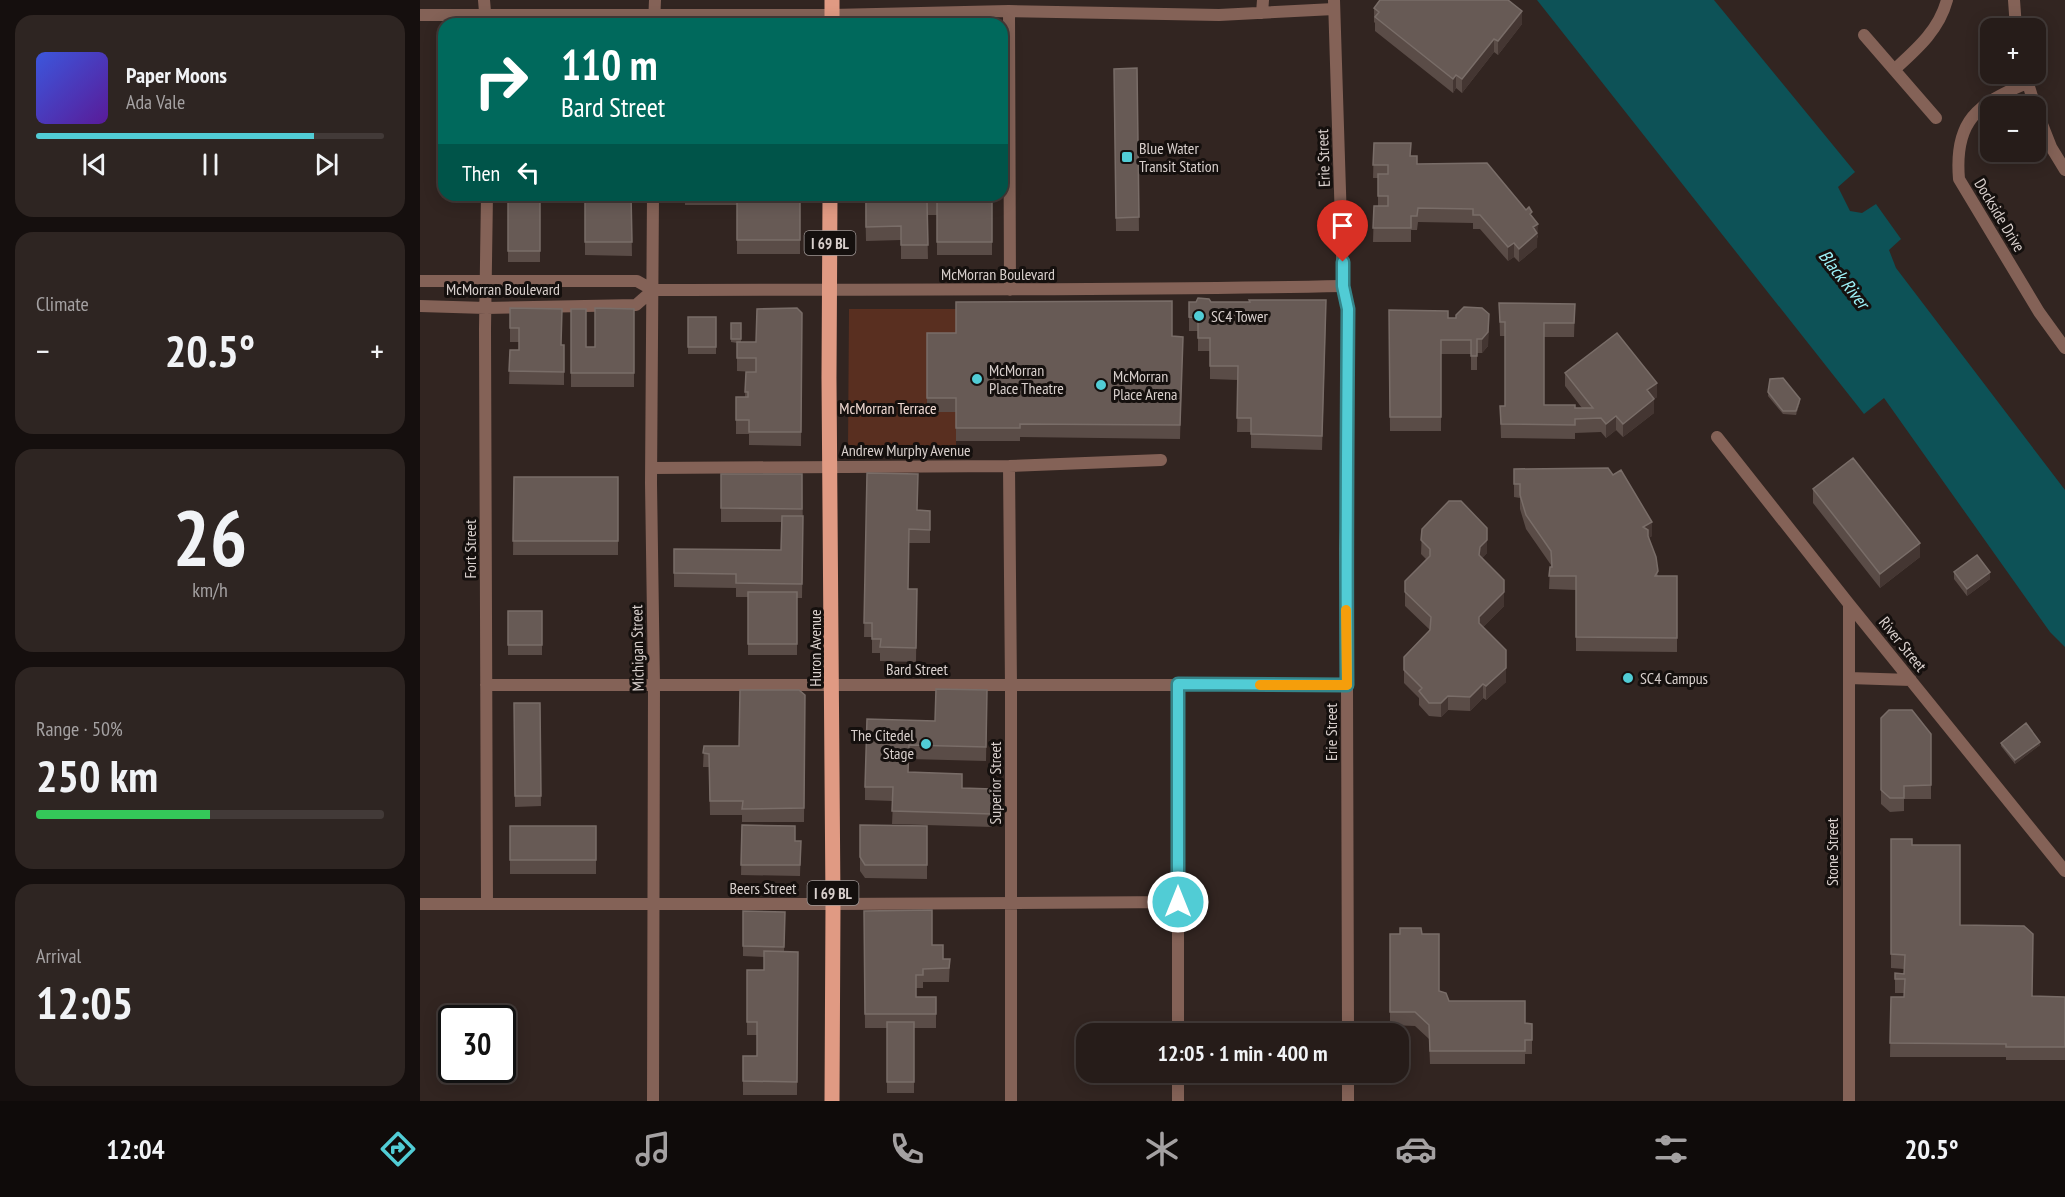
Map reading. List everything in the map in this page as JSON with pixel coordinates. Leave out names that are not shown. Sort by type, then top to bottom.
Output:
[{"type":"main road","name":"Huron Avenue","points":[[830,201],[833,686],[832,1101]]},
{"type":"street","points":[[484,0],[486,18]]},
{"type":"street","points":[[654,18],[655,0]]},
{"type":"street","points":[[1262,13],[1263,0]]},
{"type":"street","points":[[1895,69],[1928,38],[1947,0]]},
{"type":"street","points":[[2014,0],[2015,18]]},
{"type":"street","points":[[684,18],[832,13],[1009,11],[1219,15],[1262,13],[1334,4]]},
{"type":"street","name":"Erie Street","points":[[1334,4],[1343,286],[1348,309],[1348,493],[1345,549],[1348,1023]]},
{"type":"street","points":[[1009,11],[1010,290]]},
{"type":"street","points":[[420,15],[470,18]]},
{"type":"street","points":[[1864,35],[1936,118]]},
{"type":"street","name":"Dockside Drive","points":[[2017,84],[1976,112],[1967,123],[1959,141],[1957,157],[1959,179],[2039,312],[2065,348]]},
{"type":"street","points":[[2046,135],[2065,170]]},
{"type":"street","name":"Fort Street","points":[[487,201],[487,904]]},
{"type":"street","name":"Michigan Street","points":[[653,201],[651,468],[654,685],[653,1101]]},
{"type":"street","name":"McMorran Boulevard","points":[[420,281],[637,281],[653,290],[830,291],[1224,289],[1343,286]]},
{"type":"street","name":"McMorran Boulevard","points":[[420,306],[486,308],[636,305],[653,290]]},
{"type":"street","name":"River Street","points":[[1718,437],[1849,604],[2065,871]]},
{"type":"street","name":"Andrew Murphy Avenue","points":[[651,468],[1009,466],[1161,460]]},
{"type":"street","name":"Superior Street","points":[[1009,466],[1011,1101]]},
{"type":"street","name":"Stone Street","points":[[1849,604],[1849,1101]]},
{"type":"street","points":[[1849,678],[1911,680]]},
{"type":"street","points":[[1178,684],[1178,1023]]},
{"type":"street","name":"Bard Street","points":[[486,685],[1347,685]]},
{"type":"street","name":"Beers Street","points":[[420,904],[1178,902]]},
{"type":"street","points":[[1178,1083],[1178,1101]]},
{"type":"street","points":[[1348,1083],[1348,1101]]},
{"type":"green space","name":"McMorran Terrace","points":[[849,309],[956,309],[956,347],[927,347],[927,411],[956,412],[956,449],[848,448]]},
{"type":"water","name":"Black River","points":[[1537,0],[1714,0],[1855,172],[1838,187],[1850,211],[1862,213],[1876,204],[1901,239],[1889,250],[1896,268],[2065,490],[2065,647],[2050,632],[1884,398],[1864,414]]},
{"type":"building","points":[[1380,0],[1508,0],[1522,11],[1498,41],[1494,39],[1462,79],[1456,75],[1453,79],[1375,17],[1379,12],[1374,8]]},
{"type":"building","name":"Blue Water Transit Station","points":[[1137,68],[1139,217],[1116,218],[1114,69]]},
{"type":"building","points":[[1374,143],[1411,143],[1410,156],[1417,156],[1417,164],[1487,163],[1526,210],[1529,207],[1532,212],[1530,214],[1538,224],[1533,227],[1537,233],[1519,249],[1514,243],[1508,247],[1480,215],[1473,215],[1473,209],[1418,208],[1417,216],[1411,216],[1411,228],[1373,228],[1374,206],[1388,206],[1388,196],[1378,196],[1378,174],[1388,174],[1388,165],[1373,165]]},
{"type":"building","points":[[508,201],[540,201],[540,251],[508,251]]},
{"type":"building","points":[[585,201],[631,201],[632,242],[585,242]]},
{"type":"building","points":[[737,201],[800,201],[800,240],[737,240]]},
{"type":"building","points":[[866,201],[927,201],[928,245],[901,245],[901,226],[866,227]]},
{"type":"building","points":[[937,201],[992,201],[992,242],[937,242]]},
{"type":"building","points":[[1198,298],[1209,299],[1211,302],[1326,300],[1322,436],[1251,434],[1251,418],[1237,418],[1238,366],[1210,366],[1210,338],[1198,338],[1198,318],[1189,317],[1189,302],[1196,302]]},
{"type":"building","points":[[1172,301],[1172,336],[1183,337],[1180,425],[1020,424],[1020,428],[956,428],[956,398],[927,398],[927,333],[956,333],[956,302]]},
{"type":"building","points":[[1499,303],[1575,304],[1574,323],[1544,323],[1544,405],[1575,405],[1575,408],[1593,408],[1565,373],[1617,333],[1657,383],[1647,390],[1654,399],[1623,424],[1616,416],[1606,424],[1601,418],[1575,419],[1575,425],[1501,424],[1500,406],[1505,406],[1505,322],[1500,322]]},
{"type":"building","points":[[1464,307],[1482,308],[1489,314],[1488,332],[1482,339],[1477,339],[1477,356],[1471,356],[1471,340],[1441,340],[1441,417],[1390,417],[1389,310],[1448,311],[1448,318],[1456,318]]},
{"type":"building","points":[[510,308],[562,309],[561,345],[564,345],[564,372],[509,371],[510,350],[519,350],[519,328],[510,328]]},
{"type":"building","points":[[595,308],[634,309],[634,373],[571,373],[571,309],[586,309],[586,347],[595,347]]},
{"type":"building","points":[[797,308],[802,313],[801,432],[749,432],[749,420],[736,420],[736,397],[748,397],[748,392],[745,392],[746,372],[756,372],[756,358],[737,358],[737,342],[756,342],[757,309]]},
{"type":"building","points":[[688,317],[716,317],[716,347],[688,347]]},
{"type":"building","points":[[731,323],[741,323],[741,339],[731,339]]},
{"type":"building","points":[[1783,378],[1800,399],[1796,411],[1783,411],[1768,392],[1770,379]]},
{"type":"building","points":[[1853,458],[1920,543],[1880,574],[1813,489]]},
{"type":"building","points":[[1608,468],[1613,475],[1621,470],[1652,522],[1643,527],[1648,530],[1656,557],[1658,571],[1655,576],[1677,576],[1677,638],[1576,637],[1576,576],[1549,576],[1550,567],[1552,567],[1551,551],[1526,515],[1520,495],[1520,484],[1514,484],[1514,469]]},
{"type":"building","points":[[867,473],[918,474],[917,510],[930,511],[930,530],[909,529],[908,589],[917,589],[916,648],[880,647],[881,639],[872,639],[872,623],[864,623]]},
{"type":"building","points":[[721,474],[802,474],[802,509],[721,508]]},
{"type":"building","points":[[514,477],[618,477],[618,541],[513,541]]},
{"type":"building","points":[[1449,501],[1461,501],[1487,528],[1487,540],[1480,547],[1479,555],[1504,580],[1504,592],[1479,617],[1479,623],[1506,650],[1506,668],[1486,686],[1483,684],[1470,697],[1448,696],[1441,703],[1429,703],[1419,691],[1422,688],[1404,670],[1404,657],[1430,630],[1431,617],[1405,592],[1405,581],[1430,556],[1430,549],[1421,540],[1422,529]]},
{"type":"building","points":[[782,516],[803,516],[802,584],[736,583],[736,574],[674,573],[674,549],[781,550]]},
{"type":"building","points":[[1977,555],[1990,572],[1967,589],[1954,572]]},
{"type":"building","points":[[748,592],[797,592],[797,644],[748,644]]},
{"type":"building","points":[[508,611],[542,611],[542,645],[508,645]]},
{"type":"building","points":[[936,689],[987,690],[986,747],[909,745],[908,772],[962,774],[962,788],[992,789],[992,814],[892,811],[893,787],[865,787],[867,719],[935,721]]},
{"type":"building","points":[[740,690],[799,690],[805,695],[804,808],[742,809],[743,801],[710,801],[709,754],[703,753],[704,746],[739,746]]},
{"type":"building","points":[[514,703],[540,703],[541,796],[515,796]]},
{"type":"building","points":[[1889,710],[1912,710],[1931,734],[1931,785],[1904,786],[1904,798],[1890,798],[1881,790],[1881,718]]},
{"type":"building","points":[[2026,723],[2040,742],[2015,760],[2001,743]]},
{"type":"building","points":[[742,825],[795,826],[795,841],[801,841],[800,865],[741,865]]},
{"type":"building","points":[[860,825],[927,826],[927,865],[865,865],[860,857]]},
{"type":"building","points":[[510,826],[596,826],[596,860],[510,860]]},
{"type":"building","points":[[1891,839],[1912,839],[1912,845],[1960,845],[1960,925],[2024,926],[2033,934],[2032,996],[2065,997],[2065,1047],[1890,1043],[1891,997],[1904,997],[1905,979],[1895,979],[1895,973],[1904,974],[1905,955],[1891,954]]},
{"type":"building","points":[[932,910],[932,945],[943,945],[943,959],[950,959],[949,968],[923,969],[923,975],[916,975],[916,997],[936,997],[936,1014],[865,1014],[864,911]]},
{"type":"building","points":[[743,911],[785,912],[784,947],[743,946]]},
{"type":"building","points":[[1400,928],[1421,928],[1422,934],[1439,934],[1439,991],[1446,993],[1449,1001],[1525,1001],[1525,1023],[1532,1024],[1532,1040],[1525,1040],[1525,1051],[1430,1051],[1429,1025],[1415,1012],[1390,1012],[1390,934],[1400,934]]},
{"type":"building","points":[[764,951],[798,952],[797,1082],[743,1081],[743,1056],[757,1056],[757,1022],[747,1022],[747,970],[764,970]]},
{"type":"building","points":[[887,1022],[914,1022],[914,1082],[887,1082]]},
{"type":"slow traffic","points":[[1260,685],[1347,685],[1346,610]]},
{"type":"place","name":"Blue Water Transit Station","points":[[1127,157]]},
{"type":"place","name":"SC4 Tower","points":[[1199,316]]},
{"type":"place","name":"McMorran Place Theatre","points":[[977,379]]},
{"type":"place","name":"McMorran Place Arena","points":[[1101,385]]},
{"type":"place","name":"SC4 Campus","points":[[1628,678]]},
{"type":"place","name":"The Citedel Stage","points":[[926,744]]},
{"type":"route","points":[[1178,902],[1178,684],[1347,685],[1345,549],[1348,493],[1348,309],[1343,286],[1343,262]]}]
